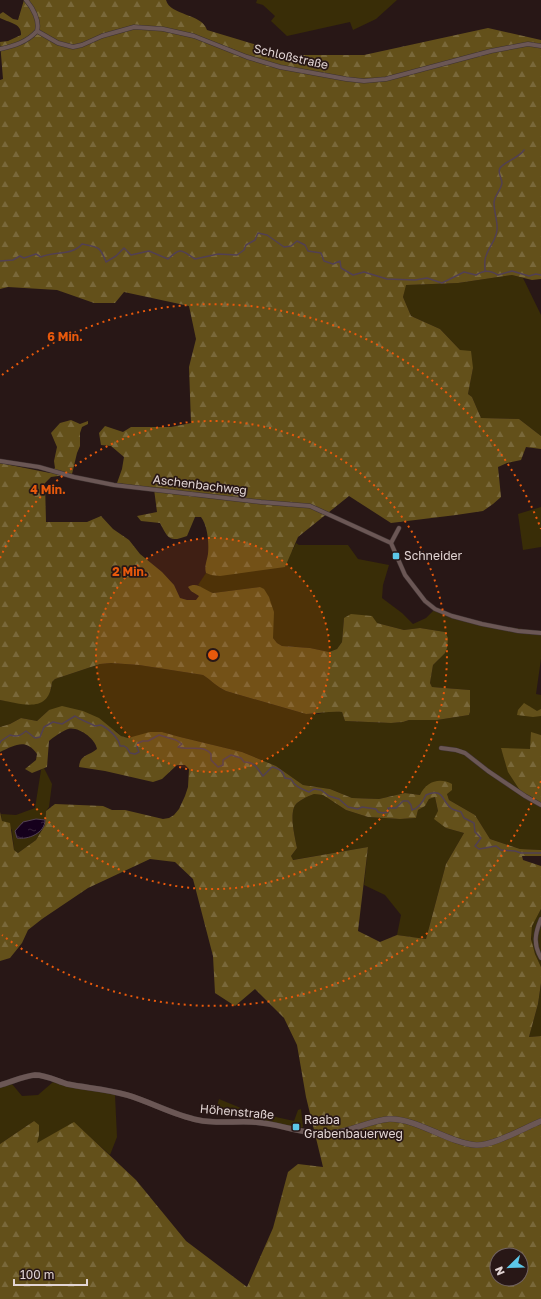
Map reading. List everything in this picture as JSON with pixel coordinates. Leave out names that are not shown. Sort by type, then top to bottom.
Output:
[{"type":"street","points":[[0,48],[23,42],[29,39],[37,31],[38,26],[36,18],[32,8],[26,0]]},
{"type":"street","name":"Schloßstraße","points":[[37,31],[58,43],[73,47],[82,45],[102,36],[134,27],[163,29],[194,36],[247,57],[280,67],[346,80],[364,81],[386,79],[491,51],[528,44],[541,46]]},
{"type":"street","name":"Aschenbachweg","points":[[0,461],[38,467],[74,477],[114,484],[261,502],[310,506],[391,543]]},
{"type":"street","points":[[399,528],[391,543],[405,575],[425,601],[435,610],[482,624],[518,631],[541,633]]},
{"type":"street","points":[[441,748],[465,753],[488,771],[541,805]]},
{"type":"street","points":[[541,919],[535,934],[536,948],[541,958]]},
{"type":"street","name":"Höhenstraße","points":[[0,1085],[32,1075],[41,1076],[70,1084],[106,1089],[125,1094],[176,1114],[199,1121],[216,1123],[252,1122],[304,1132],[340,1132],[390,1119],[428,1129],[457,1141],[476,1145],[491,1142],[541,1121]]},
{"type":"shaded area","points":[[257,0],[397,0],[376,19],[353,30],[350,22],[287,36],[271,21],[275,16],[263,5],[256,3]]},
{"type":"shaded area","points":[[512,275],[523,278],[541,315],[541,436],[519,419],[481,418],[472,397],[468,394],[473,368],[460,350],[440,329],[411,316],[403,297],[405,285],[458,283]]},
{"type":"shaded area","points":[[541,507],[541,547],[523,550],[518,514]]},
{"type":"shaded area","points":[[296,543],[299,545],[348,545],[358,559],[389,565],[383,585],[382,598],[402,613],[413,624],[426,618],[436,608],[461,617],[487,623],[541,631],[541,659],[536,694],[541,695],[541,735],[531,733],[531,749],[501,749],[541,803],[541,850],[520,849],[490,839],[475,815],[449,800],[447,794],[420,795],[405,793],[379,799],[352,798],[330,789],[303,785],[276,766],[242,752],[162,732],[128,738],[121,736],[116,731],[49,710],[37,721],[21,718],[0,727],[0,700],[19,703],[51,690],[52,682],[55,679],[100,664],[111,663],[139,665],[203,675],[226,691],[306,714],[318,714],[329,711],[342,712],[345,721],[391,723],[409,720],[437,720],[469,715],[470,690],[432,687],[430,683],[433,665],[439,659],[445,632],[420,628],[404,630],[377,623],[344,618],[342,642],[337,649],[329,652],[310,648],[282,646],[273,638],[273,612],[260,587],[213,593],[206,591],[198,585],[206,573],[211,575],[292,551]]},
{"type":"shaded area","points":[[44,768],[52,784],[49,807],[46,811],[45,820],[36,819],[31,836],[41,831],[36,840],[18,853],[14,850],[12,830],[2,821],[1,814],[16,815],[35,808],[41,770]]},
{"type":"shaded area","points":[[314,794],[323,795],[346,810],[368,817],[400,819],[416,818],[418,810],[425,806],[429,799],[435,797],[438,811],[446,828],[464,833],[446,864],[426,939],[397,935],[401,915],[385,895],[364,885],[368,847],[292,860],[291,856],[297,848],[293,824],[294,807],[301,800]]},
{"type":"shaded area","points":[[541,909],[541,967],[533,948],[531,932],[533,922]]},
{"type":"shaded area","points":[[541,983],[541,1036],[529,1037],[538,1004]]},
{"type":"shaded area","points":[[53,1082],[115,1095],[117,1137],[110,1155],[74,1123],[36,1144],[34,1121],[0,1144],[0,1087],[12,1084],[22,1096],[38,1095]]},
{"type":"shaded area","points":[[219,1099],[248,1111],[294,1121],[298,1110],[301,1109],[303,1127],[301,1128],[252,1120],[252,1118],[217,1106]]},
{"type":"green space","points":[[24,0],[166,0],[173,9],[199,20],[204,24],[207,30],[290,55],[364,55],[488,28],[541,40],[541,279],[532,280],[512,275],[458,283],[406,285],[403,297],[411,316],[440,329],[460,350],[471,351],[473,368],[468,394],[472,397],[481,418],[519,419],[541,436],[541,449],[526,447],[521,460],[507,463],[498,467],[501,497],[483,511],[391,523],[349,496],[298,537],[285,567],[220,576],[206,573],[205,568],[208,554],[208,540],[207,530],[201,517],[195,517],[187,536],[176,539],[167,536],[160,523],[141,521],[137,516],[157,512],[154,489],[117,483],[124,457],[111,446],[101,445],[99,433],[105,426],[123,432],[131,427],[171,427],[191,423],[189,367],[196,339],[189,306],[124,292],[115,303],[94,303],[57,290],[8,287],[0,289],[0,80],[3,79],[0,42],[8,41],[21,35],[21,31],[14,24],[0,18],[0,14],[3,12],[13,19],[18,20]]},
{"type":"green space","points":[[71,420],[80,424],[88,421],[88,424],[82,427],[80,433],[80,446],[72,474],[51,477],[45,483],[46,522],[87,522],[101,516],[113,529],[129,540],[140,554],[162,572],[174,585],[180,598],[196,600],[199,596],[188,587],[191,585],[197,585],[213,593],[260,587],[264,589],[269,597],[274,612],[273,638],[282,646],[310,648],[329,652],[337,649],[342,642],[344,618],[351,614],[372,616],[377,623],[404,630],[420,628],[445,632],[448,638],[447,648],[445,653],[433,665],[430,683],[432,687],[470,690],[469,715],[437,720],[409,720],[391,723],[345,721],[342,712],[306,714],[226,691],[203,675],[139,665],[111,663],[100,664],[55,679],[52,682],[50,692],[46,699],[40,703],[26,704],[0,700],[0,463],[50,473],[55,468],[54,461],[57,447],[51,433],[60,423]]},
{"type":"green space","points":[[524,703],[537,711],[541,709],[541,716],[533,717],[517,715],[518,710]]},
{"type":"green space","points":[[62,706],[83,711],[99,718],[121,736],[128,738],[150,732],[162,732],[242,752],[276,766],[303,785],[330,789],[352,798],[379,799],[405,793],[420,795],[429,784],[433,782],[447,782],[452,784],[452,790],[447,794],[449,800],[475,815],[490,839],[520,849],[541,850],[541,856],[522,856],[523,860],[541,866],[541,909],[532,926],[531,939],[535,954],[541,967],[541,983],[538,1004],[529,1037],[541,1036],[541,1299],[0,1299],[0,1144],[34,1121],[39,1125],[37,1143],[74,1122],[136,1180],[186,1241],[247,1287],[273,1228],[288,1172],[298,1164],[323,1167],[306,1097],[297,1045],[284,1018],[255,989],[235,1006],[215,993],[213,956],[193,879],[175,862],[150,859],[88,888],[28,930],[22,943],[10,958],[0,961],[0,812],[2,821],[10,823],[14,850],[18,853],[36,840],[45,825],[46,811],[55,804],[103,806],[112,810],[125,810],[163,819],[174,815],[179,809],[188,787],[189,769],[185,765],[177,765],[162,779],[153,782],[105,771],[79,767],[83,757],[97,749],[90,737],[77,729],[68,729],[49,741],[47,767],[32,773],[25,769],[36,760],[37,754],[33,749],[24,744],[15,745],[0,752],[0,727],[21,718],[37,721],[49,710]],"holes":[[[314,794],[323,795],[346,810],[368,817],[400,819],[416,818],[418,810],[425,806],[429,799],[435,797],[438,811],[434,819],[446,828],[464,833],[446,864],[426,939],[397,935],[380,942],[358,931],[368,847],[293,860],[291,856],[297,848],[293,824],[294,807],[301,800]]]},
{"type":"green space","points":[[531,732],[541,735],[541,803],[521,792],[508,772],[501,748],[530,749]]},
{"type":"water","points":[[36,819],[45,820],[42,829],[39,832],[31,837],[17,838],[15,831],[23,822]]},
{"type":"waterway","points":[[485,271],[485,258],[497,230],[494,203],[502,183],[499,170],[502,166],[522,153],[524,150]]},
{"type":"waterway","points":[[0,261],[13,260],[20,256],[24,258],[36,254],[41,257],[68,252],[78,248],[82,244],[98,248],[106,262],[116,256],[124,248],[131,255],[149,251],[168,259],[179,251],[184,252],[195,259],[218,254],[237,255],[244,250],[246,245],[255,240],[258,233],[267,235],[284,247],[291,246],[297,241],[305,245],[308,251],[321,253],[324,261],[333,264],[340,261],[341,268],[353,275],[364,272],[387,279],[415,280],[427,278],[442,283],[464,272],[476,275],[487,271],[498,275],[512,271],[529,276],[536,274],[541,275]]},
{"type":"waterway","points":[[0,743],[10,735],[18,736],[26,731],[35,738],[40,737],[44,727],[53,722],[62,724],[75,716],[95,726],[101,725],[107,728],[113,734],[120,746],[127,748],[130,753],[135,754],[139,752],[137,747],[138,743],[148,741],[159,735],[176,740],[182,744],[178,747],[200,748],[208,751],[211,754],[211,760],[218,767],[223,765],[223,760],[231,755],[241,758],[244,762],[253,764],[263,776],[272,767],[281,771],[285,778],[291,779],[299,787],[309,792],[314,789],[321,790],[329,796],[339,799],[348,807],[358,809],[362,807],[376,809],[378,812],[383,813],[388,812],[388,808],[396,808],[403,801],[408,801],[412,810],[417,808],[424,800],[426,795],[436,793],[442,796],[448,806],[461,812],[464,818],[474,823],[475,832],[481,838],[475,846],[479,849],[496,846],[501,850],[521,853],[541,853]]},
{"type":"place","name":"Schneider","points":[[396,556]]},
{"type":"place","name":"Raaba Grabenbauerweg","points":[[296,1127]]}]
